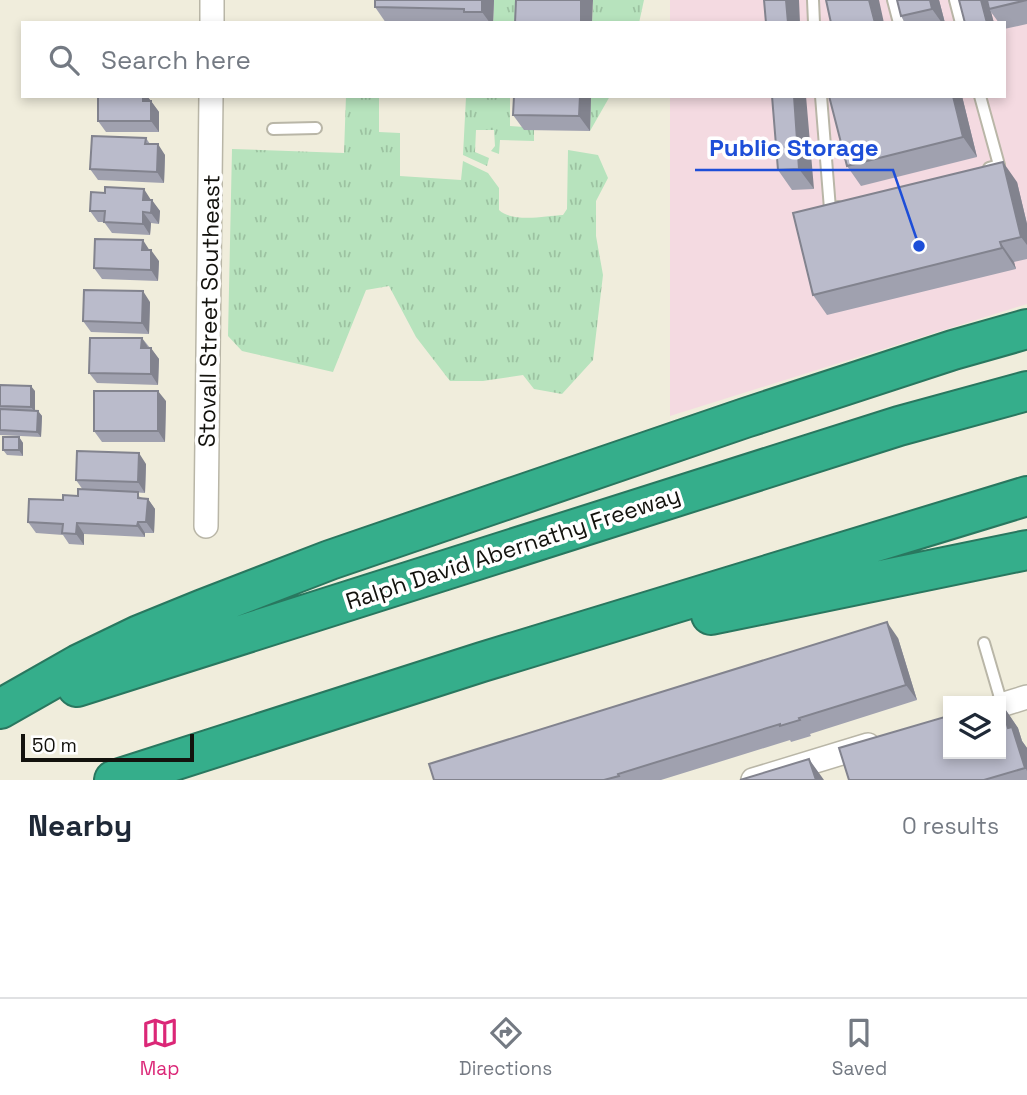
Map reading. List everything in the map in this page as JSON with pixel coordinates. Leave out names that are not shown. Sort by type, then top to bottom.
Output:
[{"type":"highway","points":[[0,710],[79,664],[139,635],[330,560],[745,418],[1027,328]]},
{"type":"highway","name":"Ralph David Abernathy Freeway","points":[[0,710],[899,426],[1027,391]]},
{"type":"highway","points":[[114,780],[482,662],[1027,496]]},
{"type":"highway","points":[[482,662],[1027,550]]},
{"type":"street","points":[[212,0],[212,21]]},
{"type":"street","name":"Stovall Street Southeast","points":[[206,526],[211,98]]},
{"type":"street","points":[[1006,702],[1027,697]]},
{"type":"street","points":[[753,780],[883,740]]},
{"type":"lane","points":[[813,0],[814,21]]},
{"type":"lane","points":[[893,0],[898,21]]},
{"type":"lane","points":[[955,0],[960,21]]},
{"type":"lane","points":[[821,98],[830,209],[843,205]]},
{"type":"lane","points":[[973,172],[999,165],[981,98]]},
{"type":"lane","points":[[273,129],[316,128]]},
{"type":"lane","points":[[984,643],[999,696]]},
{"type":"shaded area","points":[[670,0],[1027,0],[1027,304],[670,416],[670,98],[1006,98],[1006,21],[670,21]]},
{"type":"green space","points":[[494,0],[527,0],[527,21],[493,21]]},
{"type":"green space","points":[[593,0],[644,0],[639,21],[592,21]]},
{"type":"green space","points":[[346,98],[379,98],[379,132],[400,133],[400,176],[461,180],[463,161],[488,173],[499,188],[499,210],[512,216],[530,218],[563,215],[567,209],[568,150],[598,155],[608,178],[596,201],[596,236],[603,275],[593,360],[562,394],[534,389],[523,375],[483,381],[450,381],[416,337],[389,286],[366,290],[333,372],[242,351],[228,336],[232,149],[344,153]]},
{"type":"green space","points":[[466,98],[510,98],[510,126],[534,130],[534,141],[500,140],[499,154],[491,151],[495,146],[494,130],[476,130],[475,152],[489,158],[487,166],[463,155]]},
{"type":"green space","points":[[591,98],[609,98],[590,131]]},
{"type":"building","points":[[375,0],[482,0],[482,12],[464,12],[464,9],[375,7]]},
{"type":"building","points":[[516,0],[581,0],[581,21],[515,21]]},
{"type":"building","points":[[764,0],[786,0],[788,21],[766,21]]},
{"type":"building","points":[[826,0],[869,0],[874,21],[831,21]]},
{"type":"building","points":[[897,0],[930,0],[932,9],[901,16]]},
{"type":"building","points":[[959,0],[981,0],[986,21],[964,21]]},
{"type":"building","points":[[987,0],[1027,0],[989,9]]},
{"type":"building","points":[[98,98],[143,98],[143,101],[151,101],[151,121],[98,121]]},
{"type":"building","points":[[514,98],[580,98],[579,116],[513,115]]},
{"type":"building","points":[[772,98],[794,98],[799,169],[778,170]]},
{"type":"building","points":[[830,98],[953,98],[963,137],[847,166]]},
{"type":"building","points":[[92,136],[146,138],[145,144],[158,144],[157,172],[90,169]]},
{"type":"building","points":[[1003,162],[1021,237],[1000,242],[1002,248],[813,295],[793,213]]},
{"type":"building","points":[[105,187],[144,189],[143,200],[152,200],[151,213],[143,212],[143,224],[104,222],[105,211],[90,211],[91,192],[105,193]]},
{"type":"building","points":[[95,239],[143,240],[142,250],[151,250],[151,270],[94,268]]},
{"type":"building","points":[[84,290],[143,291],[142,323],[83,321]]},
{"type":"building","points":[[90,338],[142,338],[141,348],[151,348],[151,374],[89,373]]},
{"type":"building","points":[[0,385],[31,386],[31,407],[0,406]]},
{"type":"building","points":[[94,391],[158,391],[158,431],[94,431]]},
{"type":"building","points":[[0,409],[38,411],[37,432],[0,430]]},
{"type":"building","points":[[3,437],[19,437],[19,450],[3,450]]},
{"type":"building","points":[[77,451],[139,453],[138,482],[76,480]]},
{"type":"building","points":[[78,489],[138,492],[138,498],[148,499],[146,522],[138,522],[137,526],[77,523],[76,534],[62,533],[63,524],[28,522],[29,499],[63,500],[63,495],[78,496]]},
{"type":"building","points":[[887,622],[906,685],[604,780],[434,780],[429,764]]},
{"type":"building","points":[[943,717],[943,759],[1006,759],[1006,721],[1008,728],[1012,727],[1025,768],[984,780],[849,780],[839,748]]},
{"type":"building","points":[[809,759],[816,780],[740,780]]},
{"type":"place","name":"Public Storage","points":[[919,246]]}]
